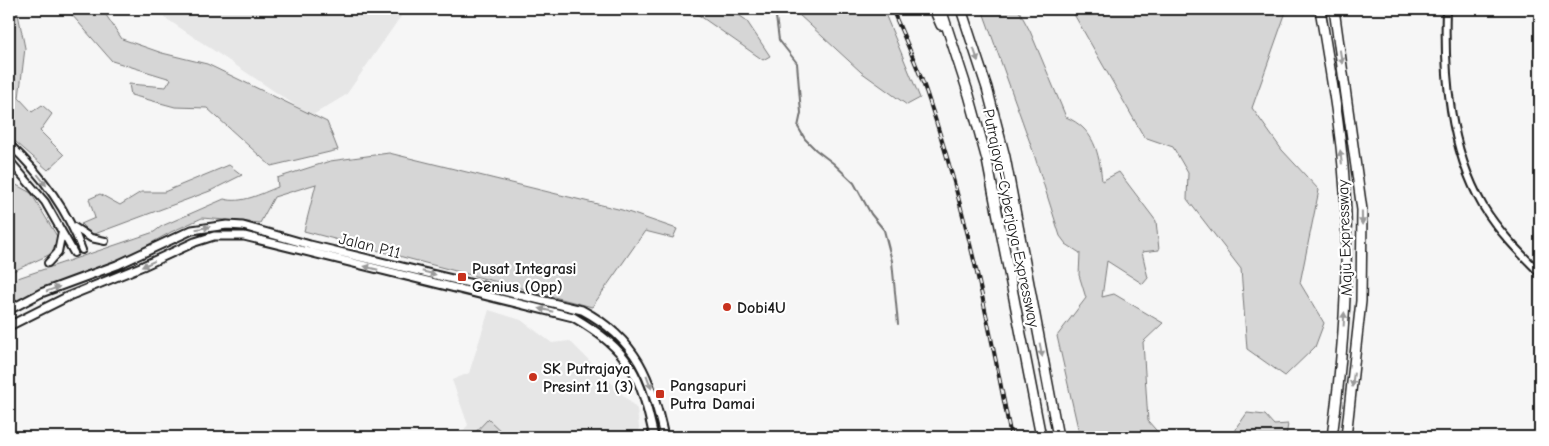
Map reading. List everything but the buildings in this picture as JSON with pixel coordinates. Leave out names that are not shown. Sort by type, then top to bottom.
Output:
[{"type":"highway","points":[[934,9],[962,71]]},
{"type":"highway","name":"Putrajaya–Cyberjaya Expressway","points":[[942,9],[987,160],[1041,437]]},
{"type":"highway","name":"Putrajaya–Cyberjaya Expressway","points":[[961,9],[987,88],[1005,156],[1058,437]]},
{"type":"highway","name":"Maju Expressway","points":[[1320,9],[1342,161],[1346,212],[1342,345],[1332,437]]},
{"type":"highway","name":"Maju Expressway","points":[[1334,9],[1362,210],[1362,301],[1346,437]]},
{"type":"main road","name":"Jalan P11","points":[[9,310],[41,293],[95,274],[192,230],[219,226],[244,226],[310,245],[582,310],[616,332],[632,349],[647,375],[657,404],[664,437]]},
{"type":"main road","name":"Jalan P11","points":[[9,326],[69,296],[106,282],[195,242],[214,236],[244,236],[573,317],[607,339],[620,351],[639,379],[654,437]]},
{"type":"main road","points":[[95,274],[92,278],[94,282],[106,282]]},
{"type":"main road","points":[[69,296],[84,286],[83,282],[75,281]]},
{"type":"street","points":[[1446,9],[1448,98],[1463,160],[1485,208],[1505,235],[1540,273]]},
{"type":"street","points":[[9,144],[39,176],[73,226],[82,250]]},
{"type":"street","points":[[9,160],[31,183],[62,230],[74,253]]},
{"type":"street","points":[[73,226],[91,238],[105,241]]},
{"type":"street","points":[[48,264],[58,252],[62,230]]},
{"type":"shaded area","points":[[9,9],[17,9],[25,48],[19,98],[32,112],[42,105],[52,114],[40,131],[64,155],[48,170],[9,136]]},
{"type":"shaded area","points":[[58,9],[102,9],[122,39],[162,53],[207,64],[327,122],[338,150],[271,166],[207,108],[175,107],[131,95],[129,84],[166,87],[171,79],[112,61],[72,15]]},
{"type":"shaded area","points":[[152,9],[406,9],[346,95],[311,116]]},
{"type":"shaded area","points":[[690,9],[730,9],[746,20],[770,56],[763,60]]},
{"type":"shaded area","points":[[796,9],[883,9],[920,98],[907,105],[861,72],[798,14]]},
{"type":"shaded area","points":[[982,9],[1018,9],[1030,31],[1066,117],[1083,128],[1097,151],[1102,181],[1119,172],[1156,221],[1159,250],[1142,252],[1148,278],[1143,284],[1107,261],[1102,297],[1114,294],[1163,323],[1143,342],[1148,421],[1162,437],[1080,437],[1057,336],[1086,298],[1079,275],[1080,253],[1066,244],[1060,236],[1033,151]]},
{"type":"shaded area","points":[[1071,9],[1287,9],[1252,108],[1282,150],[1319,190],[1300,283],[1324,323],[1315,347],[1285,376],[1247,349],[1241,269],[1187,199],[1188,173],[1173,147],[1144,137]]},
{"type":"shaded area","points":[[389,153],[622,210],[677,229],[673,238],[645,231],[592,307],[304,231],[316,184],[274,197],[260,223],[202,218],[171,232],[126,257],[19,301],[9,307],[9,281],[154,232],[162,226],[224,199],[237,200],[258,195],[278,187],[277,178],[330,161]]},
{"type":"shaded area","points":[[229,165],[242,175],[210,191],[92,235],[81,224],[95,218],[89,199],[100,194],[120,205],[141,192],[164,192]]},
{"type":"shaded area","points":[[9,181],[31,193],[58,238],[51,254],[9,273]]},
{"type":"shaded area","name":"SK Putrajaya Presint 11 (3)","points":[[489,310],[521,320],[552,343],[570,341],[637,409],[640,437],[458,437],[468,425],[452,380],[469,373]]},
{"type":"shaded area","points":[[1247,413],[1265,415],[1274,425],[1288,424],[1286,437],[1236,437],[1236,429]]},
{"type":"shaded area","points":[[488,419],[507,437],[471,437]]},
{"type":"waterway","points":[[775,9],[779,40],[797,63],[801,113],[798,127],[805,139],[854,183],[871,214],[884,230],[892,261],[898,324]]},
{"type":"railway","points":[[892,9],[925,88],[954,183],[985,310],[1011,437]]},
{"type":"place","name":"Pusat Integrasi Genius (Opp)","points":[[462,277]]},
{"type":"place","name":"Dobi4U","points":[[727,307]]},
{"type":"place","name":"SK Putrajaya Presint 11 (3)","points":[[533,377]]},
{"type":"place","name":"Pangsapuri Putra Damai","points":[[660,394]]}]
